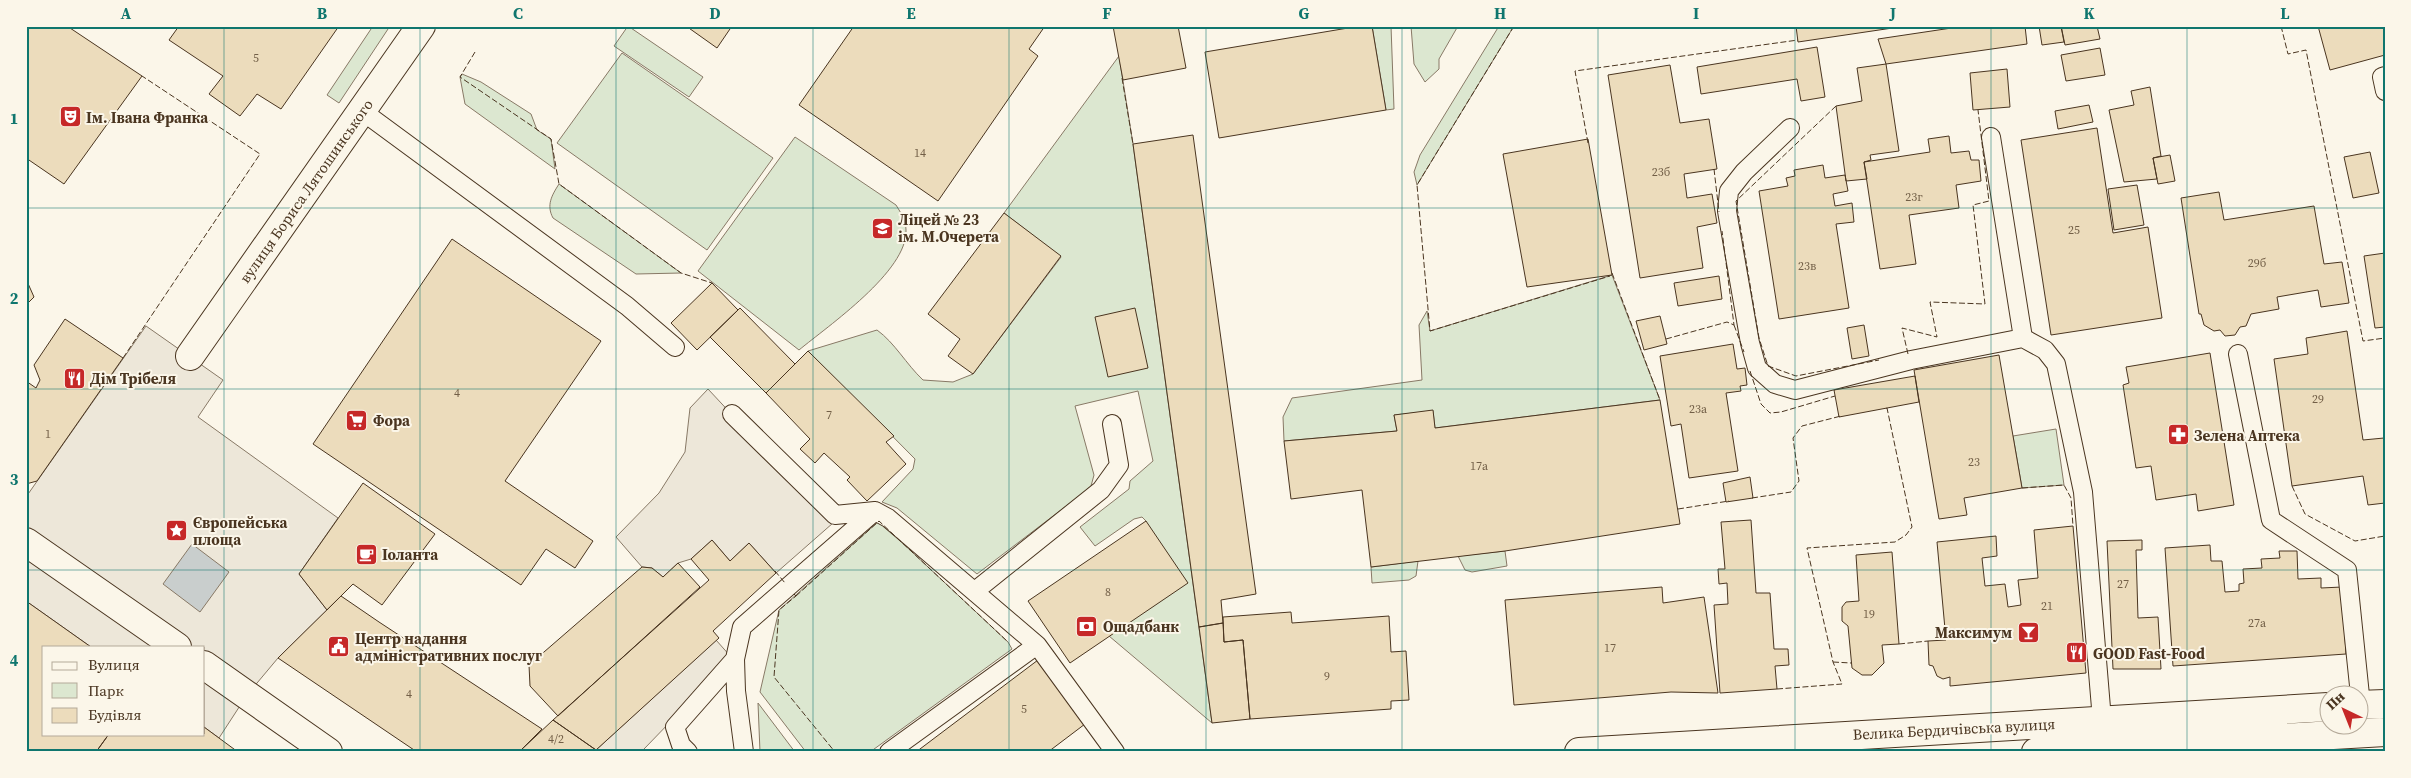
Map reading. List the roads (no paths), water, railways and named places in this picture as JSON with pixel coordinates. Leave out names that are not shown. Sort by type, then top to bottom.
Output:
[{"type":"main road","name":"вулиця Бориса Лятошинського","points":[[190,356],[421,26]]},
{"type":"main road","points":[[26,542],[176,646]]},
{"type":"main road","points":[[205,666],[328,752]]},
{"type":"main road","name":"Велика Бердичівська вулиця","points":[[1580,752],[2318,708]]},
{"type":"main road","name":"Велика Бердичівська вулиця","points":[[2036,752],[2385,732]]},
{"type":"lane","points":[[2385,76],[2382,77],[2385,91]]},
{"type":"lane","points":[[362,111],[627,306],[675,347]]},
{"type":"lane","points":[[1790,128],[1744,172],[1729,191],[1727,211],[1752,351],[1757,368],[1775,384],[1795,390],[1911,360],[2023,338],[2045,350],[2056,364],[2083,492],[2102,720]]},
{"type":"lane","points":[[1990,137],[2023,338]]},
{"type":"lane","points":[[2238,354],[2271,520],[2347,570],[2365,686]]},
{"type":"lane","points":[[732,414],[835,515],[875,511],[888,518],[1037,645],[1115,752]]},
{"type":"lane","points":[[975,591],[1101,490],[1119,465],[1112,424]]},
{"type":"lane","points":[[744,752],[736,690],[735,659],[742,628],[875,511]]},
{"type":"lane","points":[[889,752],[1037,645]]},
{"type":"lane","points":[[688,752],[682,745],[675,727],[735,659]]},
{"type":"place","name":"Ім. Івана Франка","points":[[70,117]]},
{"type":"place","name":"Ліцей № 23 ім. М.Очерета","points":[[882,228]]},
{"type":"place","name":"Дім Трібеля","points":[[74,378]]},
{"type":"place","name":"Фора","points":[[357,420]]},
{"type":"place","name":"Зелена Аптека","points":[[2178,435]]},
{"type":"place","name":"Європейська площа","points":[[177,531]]},
{"type":"place","name":"Іоланта","points":[[366,554]]},
{"type":"place","name":"Ощадбанк","points":[[1087,626]]},
{"type":"place","name":"Максимум","points":[[2028,632]]},
{"type":"place","name":"Центр надання адміністративних послуг","points":[[339,647]]},
{"type":"place","name":"GOOD Fast-Food","points":[[2077,653]]}]
